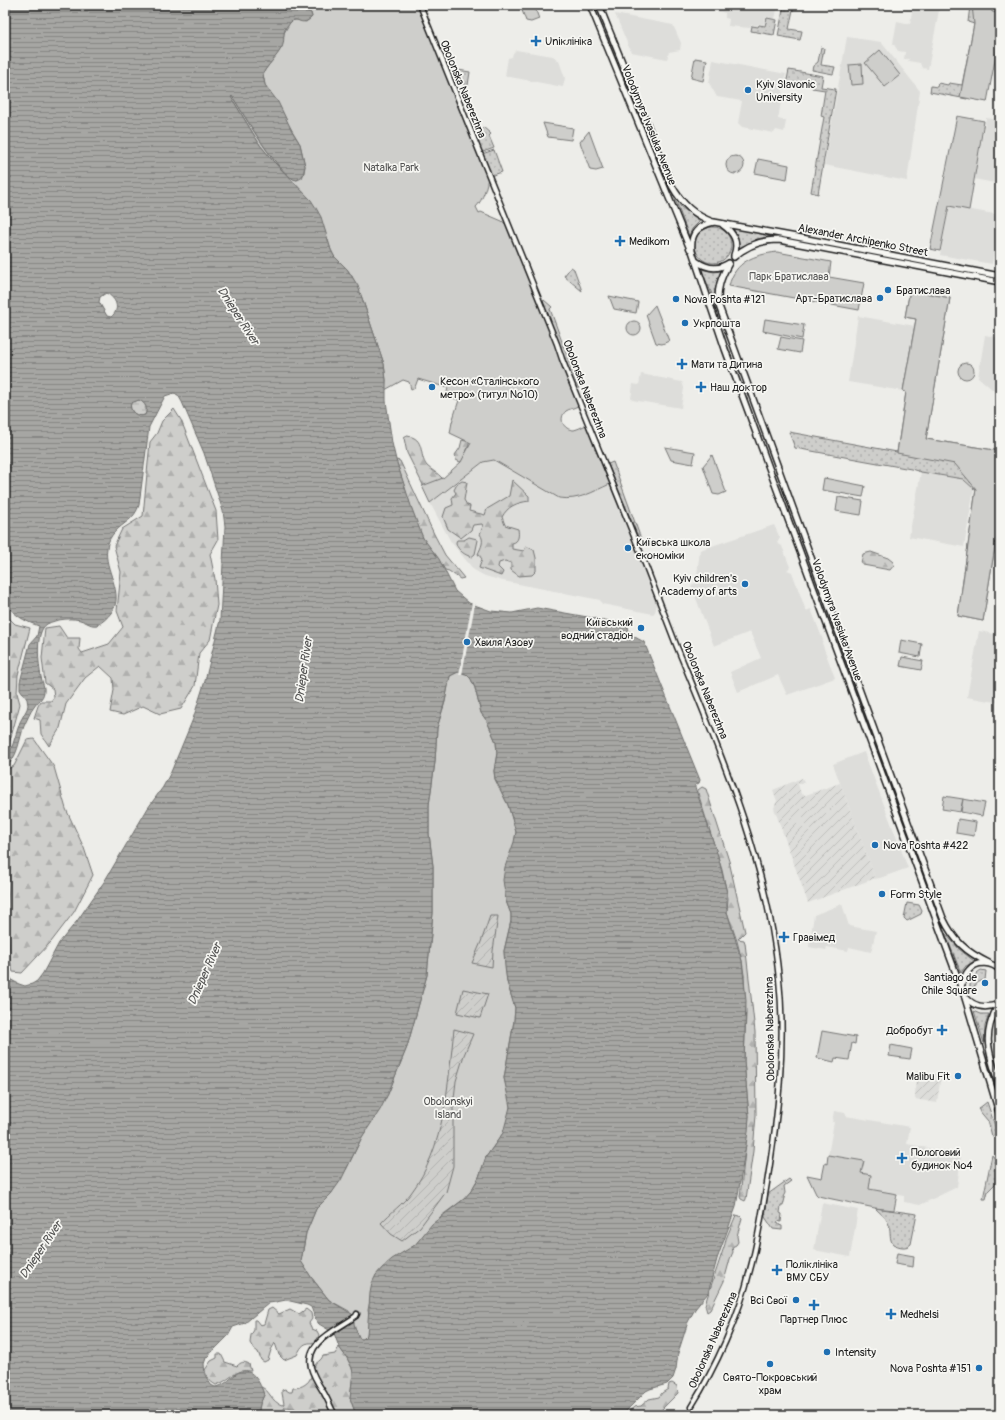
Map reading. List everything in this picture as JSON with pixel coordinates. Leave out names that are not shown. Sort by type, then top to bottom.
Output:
[{"type":"main road","name":"Volodymyra Ivasiuka Avenue","points":[[590,5],[692,251]]},
{"type":"main road","name":"Volodymyra Ivasiuka Avenue","points":[[600,7],[675,191],[685,206],[694,213],[714,222]]},
{"type":"main road","points":[[593,13],[600,7]]},
{"type":"main road","points":[[714,222],[722,224],[730,229],[734,235],[736,249],[734,257],[723,267],[716,269],[708,268],[695,260],[692,251],[692,238],[701,227],[714,222]]},
{"type":"main road","name":"Alexander Archipenko Street","points":[[722,224],[1000,276]]},
{"type":"main road","name":"Alexander Archipenko Street","points":[[734,257],[742,250],[758,242],[779,240],[1000,282]]},
{"type":"main road","name":"Volodymyra Ivasiuka Avenue","points":[[695,260],[725,348],[784,504],[961,987]]},
{"type":"main road","name":"Volodymyra Ivasiuka Avenue","points":[[729,263],[720,280],[717,298],[719,306],[943,918],[955,939],[965,949],[991,964]]},
{"type":"main road","points":[[784,504],[791,502]]},
{"type":"main road","points":[[1000,964],[980,964],[969,970],[961,987],[1000,1116]]},
{"type":"main road","points":[[991,964],[1000,970]]},
{"type":"main road","points":[[964,995],[968,1001],[983,1008],[1000,1004]]},
{"type":"main road","points":[[1000,1004],[990,1022],[987,1039],[990,1056],[1000,1088]]},
{"type":"street","name":"Obolonska Naberezhna","points":[[420,5],[728,771],[754,854],[768,914],[779,979],[781,1031],[780,1083],[771,1160],[758,1235],[743,1294],[726,1338],[698,1396],[691,1407]]},
{"type":"street","points":[[335,1415],[324,1393],[315,1380],[311,1368],[311,1358],[313,1350],[322,1340],[357,1315]]},
{"type":"street","points":[[700,1415],[713,1415]]},
{"type":"shaded area","points":[[714,5],[778,5],[775,19],[766,17],[764,25],[751,25],[750,28],[728,26],[729,19],[725,18],[725,13],[713,10]]},
{"type":"shaded area","points":[[913,5],[940,5],[928,69],[922,68],[920,63],[908,61],[909,59],[904,59],[905,52],[898,51],[893,43],[897,21],[910,24]]},
{"type":"shaded area","points":[[615,14],[673,25],[681,43],[680,50],[669,52],[667,59],[631,52]]},
{"type":"shaded area","points":[[847,37],[881,42],[920,91],[907,181],[824,165]]},
{"type":"shaded area","points":[[516,50],[553,56],[559,61],[565,78],[563,87],[505,76],[508,58],[512,57]]},
{"type":"shaded area","name":"Kyiv Slavonic University","points":[[713,60],[786,74],[778,119],[786,121],[784,132],[776,130],[774,133],[742,127],[738,123],[742,101],[717,97],[709,83]]},
{"type":"shaded area","points":[[986,118],[1000,120],[1000,184],[974,179]]},
{"type":"shaded area","points":[[949,206],[1000,215],[1000,224],[992,264],[940,255]]},
{"type":"shaded area","points":[[858,316],[915,326],[903,391],[848,382]]},
{"type":"shaded area","points":[[985,335],[1000,338],[1000,396],[978,377]]},
{"type":"shaded area","points":[[641,374],[682,382],[684,388],[681,408],[632,400],[633,384],[639,385]]},
{"type":"shaded area","name":"Київська школа економіки","points":[[494,460],[559,498],[580,498],[610,484],[658,600],[655,612],[653,614],[602,604],[600,600],[503,581],[485,576],[474,570],[451,542],[430,503],[483,462]]},
{"type":"shaded area","points":[[921,472],[963,479],[974,489],[964,547],[909,537]]},
{"type":"shaded area","points":[[774,525],[780,538],[777,543],[782,546],[790,567],[787,570],[792,572],[806,611],[811,609],[835,678],[787,695],[778,675],[738,692],[730,672],[761,658],[750,632],[714,646],[691,585],[696,583],[700,550]]},
{"type":"shaded area","points":[[979,631],[1000,635],[1000,703],[967,697]]},
{"type":"shaded area","points":[[864,752],[908,868],[873,879],[874,875],[833,764]]},
{"type":"shaded area","points":[[802,778],[804,782],[798,784],[801,794],[806,795],[840,783],[874,875],[873,879],[808,903],[774,808],[777,801],[773,790]]},
{"type":"shaded area","points":[[842,904],[849,926],[876,931],[871,952],[849,947],[848,951],[827,947],[826,950],[809,947],[814,915]]},
{"type":"shaded area","points":[[916,1072],[941,1075],[937,1103],[915,1099]]},
{"type":"shaded area","name":"Пологовий будинок №4","points":[[834,1111],[846,1113],[846,1116],[910,1127],[907,1144],[959,1154],[961,1157],[957,1187],[920,1205],[904,1202],[904,1196],[868,1189],[861,1174],[863,1161],[828,1155],[834,1122],[832,1122]]},
{"type":"shaded area","points":[[822,1203],[858,1210],[850,1257],[814,1250]]},
{"type":"green space","name":"Natalka Park","points":[[309,5],[418,5],[488,176],[481,201],[476,207],[479,213],[481,212],[502,221],[509,227],[556,344],[578,406],[566,411],[562,417],[563,423],[567,428],[574,430],[586,425],[610,484],[579,497],[566,499],[559,498],[494,460],[483,462],[430,503],[422,486],[443,478],[461,462],[471,443],[450,433],[459,400],[446,396],[448,388],[418,379],[415,387],[411,389],[409,382],[403,380],[385,390],[386,380],[384,364],[362,298],[352,276],[334,256],[325,231],[301,190],[260,145],[231,97],[231,95],[271,157],[289,176],[297,180],[302,178],[305,166],[300,144],[265,85],[263,74],[282,47],[284,33],[291,21],[296,20],[306,22],[312,17],[311,13],[304,9]]},
{"type":"green space","points":[[520,5],[534,5],[539,19],[531,22],[526,21]]},
{"type":"green space","points":[[784,5],[794,5],[789,29],[802,31],[800,40],[778,36]]},
{"type":"green space","points":[[967,5],[973,5],[978,42],[967,99],[930,92],[931,86],[937,87],[938,83],[962,85],[974,24],[968,22],[970,6]]},
{"type":"green space","points":[[972,5],[993,5],[992,12],[999,13],[996,30],[1000,31],[1000,34],[987,102],[960,97],[974,24]]},
{"type":"green space","points":[[767,18],[777,20],[774,35],[751,31],[752,26],[765,26]]},
{"type":"green space","points":[[821,47],[824,48],[821,65],[835,67],[833,74],[812,70],[813,66],[818,62]]},
{"type":"green space","points":[[880,50],[900,75],[885,87],[865,63]]},
{"type":"green space","points":[[695,58],[707,60],[703,81],[691,78]]},
{"type":"green space","points":[[862,64],[863,84],[851,85],[849,65]]},
{"type":"green space","points":[[458,70],[470,72],[468,85],[453,82],[449,74]]},
{"type":"green space","points":[[789,70],[823,76],[821,87],[836,89],[818,194],[811,192],[824,117],[821,116],[825,90],[812,88],[812,83],[802,81],[800,87],[786,85]]},
{"type":"green space","points":[[957,116],[984,121],[969,210],[949,206],[940,251],[930,249]]},
{"type":"green space","points":[[543,123],[573,128],[571,140],[548,137]]},
{"type":"green space","points":[[483,127],[491,134],[489,136],[494,148],[480,153],[475,138]]},
{"type":"green space","points":[[589,131],[603,169],[596,171],[590,170],[580,142]]},
{"type":"green space","points":[[494,150],[502,172],[490,176],[482,154]]},
{"type":"green space","points":[[735,156],[741,159],[744,165],[741,171],[735,174],[729,171],[726,165],[729,159]]},
{"type":"green space","points":[[758,159],[789,165],[787,179],[755,173]]},
{"type":"green space","points":[[673,194],[681,207],[700,221],[692,229],[689,236]]},
{"type":"green space","points":[[717,227],[726,232],[730,238],[730,252],[726,258],[717,263],[709,263],[700,258],[696,252],[695,241],[700,232],[706,228]]},
{"type":"green space","points":[[733,228],[771,236],[757,239],[739,248],[738,237]]},
{"type":"green space","name":"Парк Братислава","points":[[777,252],[831,262],[829,277],[864,283],[859,310],[729,286],[732,277],[741,265],[753,257]]},
{"type":"green space","points":[[571,267],[574,269],[582,291],[564,276]]},
{"type":"green space","points":[[701,269],[714,272],[721,271],[715,290],[715,301]]},
{"type":"green space","points":[[910,290],[950,298],[926,439],[1000,451],[1000,515],[983,621],[958,616],[976,489],[974,489],[963,479],[795,448],[789,432],[897,452],[906,392],[903,391],[916,319],[905,317]]},
{"type":"green space","points":[[910,290],[950,298],[926,439],[1000,451],[1000,515],[983,621],[958,616],[976,489],[955,464],[897,453],[906,392],[903,391],[916,319],[905,317]]},
{"type":"green space","points":[[609,296],[638,302],[636,313],[614,309]]},
{"type":"green space","points":[[544,300],[552,307],[550,309],[579,388],[576,389],[542,303]]},
{"type":"green space","points":[[655,305],[669,341],[662,344],[656,343],[646,315]]},
{"type":"green space","points":[[765,319],[804,325],[802,339],[763,331]]},
{"type":"green space","points":[[631,321],[637,321],[641,325],[641,331],[637,335],[631,335],[627,331],[627,325]]},
{"type":"green space","points":[[781,337],[802,341],[800,353],[778,349]]},
{"type":"green space","points":[[966,363],[972,365],[974,371],[972,377],[966,379],[960,377],[958,371],[960,365]]},
{"type":"green space","points":[[139,400],[146,406],[145,415],[142,416],[136,415],[132,411],[130,405],[131,402]]},
{"type":"green space","points":[[174,409],[181,420],[216,511],[218,540],[210,554],[215,579],[217,605],[210,640],[199,653],[195,686],[181,709],[160,714],[143,706],[123,715],[110,712],[114,690],[113,678],[100,666],[85,678],[66,704],[60,728],[49,746],[41,734],[40,720],[34,718],[41,701],[51,701],[54,697],[53,689],[45,683],[42,658],[45,628],[59,626],[67,638],[80,638],[79,649],[82,653],[109,644],[123,627],[117,611],[121,572],[114,546],[122,529],[143,516],[150,442],[157,433],[162,421]]},
{"type":"green space","points":[[407,436],[413,437],[417,440],[424,462],[443,480],[426,491],[407,453],[404,438]]},
{"type":"green space","points":[[462,440],[469,442],[469,445],[462,461],[460,462],[456,460],[455,455],[460,448]]},
{"type":"green space","points":[[665,447],[695,452],[693,464],[671,460]]},
{"type":"green space","points":[[712,455],[726,492],[719,495],[713,494],[703,466]]},
{"type":"green space","points":[[396,460],[400,461],[445,555],[464,578],[460,579],[449,571],[445,570],[423,538],[416,523]]},
{"type":"green space","points":[[613,462],[641,539],[639,539],[608,464]]},
{"type":"green space","points":[[824,478],[865,486],[863,497],[822,490]]},
{"type":"green space","points":[[512,480],[529,496],[529,501],[513,506],[507,510],[502,517],[505,525],[518,529],[518,538],[512,543],[512,549],[524,551],[526,546],[534,550],[536,558],[536,571],[532,575],[519,576],[511,570],[511,563],[505,561],[499,563],[498,567],[503,572],[501,576],[479,568],[482,559],[478,554],[482,542],[480,534],[483,526],[482,524],[473,525],[471,530],[461,538],[448,529],[443,517],[446,508],[453,505],[452,498],[456,493],[454,490],[457,484],[462,481],[467,482],[464,500],[467,505],[470,506],[469,511],[485,515],[487,509],[509,496]]},
{"type":"green space","points":[[838,497],[863,501],[861,515],[836,511]]},
{"type":"green space","points":[[469,537],[478,540],[475,554],[470,558],[459,549],[456,544],[457,540],[464,540]]},
{"type":"green space","points":[[871,552],[888,558],[894,565],[890,570],[863,565],[861,563],[863,554]]},
{"type":"green space","points":[[5,616],[7,616],[15,624],[30,628],[18,675],[17,693],[20,704],[9,744],[5,751]]},
{"type":"green space","points":[[901,640],[922,644],[920,657],[899,653]]},
{"type":"green space","points":[[902,657],[923,661],[921,670],[900,666]]},
{"type":"green space","name":"Obolonskyi Island","points":[[458,672],[466,674],[471,679],[475,688],[481,713],[487,721],[496,742],[497,753],[494,771],[495,779],[508,805],[516,832],[506,901],[511,914],[511,921],[504,951],[507,982],[515,1008],[504,1078],[510,1102],[510,1112],[503,1133],[486,1157],[479,1177],[471,1191],[464,1199],[441,1216],[415,1245],[384,1266],[376,1275],[368,1310],[369,1316],[367,1335],[363,1339],[360,1339],[357,1336],[349,1311],[329,1300],[301,1262],[306,1233],[316,1209],[331,1194],[347,1168],[362,1137],[388,1094],[407,1047],[427,975],[433,913],[433,866],[429,834],[429,805],[435,762],[437,728],[445,702],[450,676]]},
{"type":"green space","points":[[34,739],[54,767],[66,809],[84,848],[93,875],[74,912],[51,942],[22,973],[13,972],[10,960],[8,906],[10,859],[5,841],[5,770],[14,766],[27,740]]},
{"type":"green space","points":[[702,787],[706,789],[729,861],[745,932],[738,939],[744,940],[745,943],[755,1032],[756,1115],[753,1151],[745,1201],[740,1197],[749,1116],[744,1061],[746,1014],[744,975],[737,941],[727,912],[728,898],[722,870],[698,793],[698,790]]},
{"type":"green space","points":[[944,796],[963,799],[960,812],[942,809]]},
{"type":"green space","points":[[963,799],[985,803],[982,816],[961,812]]},
{"type":"green space","points":[[958,819],[976,822],[974,836],[956,833]]},
{"type":"green space","points":[[907,903],[919,905],[922,911],[921,914],[907,921],[904,918]]},
{"type":"green space","points":[[490,916],[498,916],[492,967],[472,963]]},
{"type":"green space","points":[[945,933],[959,949],[974,961],[965,967],[961,973]]},
{"type":"green space","points":[[981,970],[986,971],[985,980],[976,984],[970,991],[972,979]]},
{"type":"green space","points":[[463,989],[488,994],[480,1018],[457,1013]]},
{"type":"green space","points":[[974,1011],[981,1014],[989,1014],[985,1026],[984,1043]]},
{"type":"green space","points":[[454,1029],[473,1034],[464,1055],[456,1081],[453,1107],[453,1166],[446,1192],[420,1227],[402,1241],[391,1234],[381,1223],[411,1193],[431,1156],[438,1136],[447,1093]]},
{"type":"green space","points":[[822,1031],[856,1037],[855,1044],[852,1043],[849,1060],[835,1058],[834,1062],[817,1058]]},
{"type":"green space","points":[[891,1045],[912,1049],[910,1059],[889,1056]]},
{"type":"green space","points":[[987,1102],[998,1135],[992,1136],[988,1121],[978,1109]]},
{"type":"green space","points":[[828,1155],[864,1161],[861,1173],[871,1175],[869,1189],[897,1194],[894,1210],[875,1208],[818,1196],[807,1175],[822,1178],[825,1163],[827,1164]]},
{"type":"green space","points":[[992,1155],[1000,1165],[1000,1179],[988,1191],[986,1199],[983,1199]]},
{"type":"green space","points":[[789,1179],[791,1181],[784,1186],[785,1193],[783,1197],[785,1198],[783,1206],[781,1206],[781,1222],[778,1221],[777,1223],[782,1226],[782,1230],[773,1229],[765,1217],[768,1194]]},
{"type":"green space","points":[[875,1208],[917,1214],[911,1244],[907,1247],[902,1247],[893,1244],[887,1220]]},
{"type":"green space","points":[[736,1215],[742,1218],[737,1236],[738,1242],[732,1247],[733,1252],[724,1281],[710,1310],[707,1312],[705,1305],[707,1298],[726,1239]]},
{"type":"green space","points":[[897,1253],[914,1256],[913,1267],[895,1264]]},
{"type":"green space","points":[[272,1308],[279,1314],[290,1309],[299,1314],[306,1309],[311,1313],[312,1319],[309,1323],[312,1329],[317,1331],[319,1335],[316,1343],[304,1345],[297,1355],[284,1360],[279,1355],[275,1343],[268,1360],[264,1362],[261,1360],[258,1352],[250,1343],[251,1335],[254,1330],[254,1320],[256,1320],[260,1325],[264,1324],[268,1310]]},
{"type":"green space","points":[[339,1347],[352,1368],[353,1373],[350,1398],[356,1415],[296,1415],[295,1408],[285,1407],[281,1415],[258,1415],[260,1404],[264,1395],[261,1387],[267,1391],[275,1401],[282,1405],[284,1404],[282,1390],[285,1389],[292,1392],[293,1388],[300,1387],[309,1381],[315,1365],[323,1356],[335,1354]]},
{"type":"green space","points":[[217,1354],[221,1354],[225,1362],[237,1366],[243,1362],[246,1362],[249,1364],[251,1371],[241,1371],[216,1385],[206,1375],[205,1370],[211,1361],[217,1358]]},
{"type":"green space","points":[[672,1383],[677,1386],[678,1393],[656,1415],[628,1415],[628,1412],[634,1407],[641,1406],[649,1399],[659,1397],[668,1389],[669,1384]]},
{"type":"water","name":"Dnieper River","points":[[5,5],[309,5],[304,9],[311,13],[312,17],[305,22],[294,20],[288,24],[282,47],[263,74],[265,85],[278,102],[300,144],[305,166],[303,175],[297,180],[290,177],[282,169],[262,144],[232,96],[231,97],[260,145],[273,161],[311,200],[321,217],[334,256],[347,269],[358,286],[384,364],[386,401],[396,460],[423,538],[439,559],[455,591],[469,603],[491,611],[512,613],[537,608],[621,623],[628,626],[631,634],[644,642],[700,780],[695,787],[718,856],[727,893],[727,912],[742,961],[746,1001],[744,1061],[749,1116],[748,1132],[736,1207],[717,1259],[708,1293],[695,1309],[688,1322],[678,1353],[673,1378],[667,1384],[646,1391],[622,1415],[356,1415],[350,1398],[353,1373],[352,1368],[339,1347],[334,1333],[319,1324],[311,1307],[286,1300],[269,1303],[245,1323],[233,1327],[228,1336],[206,1358],[204,1364],[205,1375],[211,1385],[215,1387],[224,1384],[241,1371],[251,1373],[258,1381],[264,1395],[260,1404],[258,1415],[5,1415],[5,931],[8,974],[13,981],[19,984],[25,986],[32,984],[37,981],[43,973],[59,943],[77,921],[104,882],[148,808],[163,787],[171,772],[193,719],[205,681],[220,620],[225,526],[223,511],[204,453],[178,395],[174,393],[165,396],[149,427],[139,505],[134,515],[112,535],[108,543],[108,565],[115,589],[115,605],[108,617],[97,625],[91,625],[75,619],[65,619],[51,622],[43,628],[40,634],[38,649],[40,672],[44,688],[43,694],[24,726],[18,748],[13,759],[5,767],[5,761],[28,705],[27,699],[20,689],[20,682],[30,644],[37,636],[39,626],[23,619],[10,609],[5,611],[9,590],[5,582]],"holes":[[[106,293],[115,301],[116,304],[116,311],[111,317],[107,316],[99,302],[100,297]],[[139,400],[145,404],[145,415],[136,415],[131,409],[131,403]],[[458,672],[466,674],[471,679],[475,688],[481,713],[487,721],[496,742],[497,753],[494,771],[495,779],[508,805],[516,832],[505,867],[503,880],[506,901],[511,914],[511,921],[504,951],[505,967],[507,982],[515,1008],[504,1078],[510,1107],[503,1133],[486,1157],[479,1177],[471,1191],[464,1199],[432,1224],[415,1245],[392,1259],[376,1275],[372,1283],[370,1293],[367,1335],[363,1339],[360,1339],[355,1328],[352,1314],[329,1300],[311,1277],[301,1261],[306,1233],[316,1209],[331,1194],[341,1180],[362,1137],[380,1110],[388,1094],[407,1047],[427,975],[433,913],[433,866],[429,834],[429,805],[435,762],[437,728],[445,701],[450,676]]]},
{"type":"pier","name":"Хвиля Азову","points":[[472,602],[475,604],[462,675],[459,675]]},
{"type":"place","name":"Uniклініка","points":[[536,41]]},
{"type":"place","name":"Kyiv Slavonic University","points":[[748,90]]},
{"type":"place","name":"Medikom","points":[[620,241]]},
{"type":"place","name":"Братислава","points":[[888,290]]},
{"type":"place","name":"Арт-Братислава","points":[[880,298]]},
{"type":"place","name":"Nova Poshta #121","points":[[676,299]]},
{"type":"place","name":"Укрпошта","points":[[685,323]]},
{"type":"place","name":"Мати та Дитина","points":[[682,364]]},
{"type":"place","name":"Кесон «Сталінського метро» (титул №10)","points":[[432,387]]},
{"type":"place","name":"Наш доктор","points":[[701,387]]},
{"type":"place","name":"Київська школа економіки","points":[[628,548]]},
{"type":"place","name":"Kyiv children's Academy of arts","points":[[745,584]]},
{"type":"place","name":"Київський водний стадіон","points":[[641,628]]},
{"type":"place","name":"Хвиля Азову","points":[[467,642]]},
{"type":"place","name":"Nova Poshta #422","points":[[875,845]]},
{"type":"place","name":"Form Style","points":[[882,894]]},
{"type":"place","name":"Гравімед","points":[[784,937]]},
{"type":"place","name":"Santiago de Chile Square","points":[[985,983]]},
{"type":"place","name":"Добробут","points":[[942,1030]]},
{"type":"place","name":"Malibu Fit","points":[[958,1076]]},
{"type":"place","name":"Пологовий будинок №4","points":[[902,1158]]},
{"type":"place","name":"Поліклініка ВМУ СБУ","points":[[777,1270]]},
{"type":"place","name":"Всі Свої","points":[[796,1300]]},
{"type":"place","name":"Партнер Плюс","points":[[814,1305]]},
{"type":"place","name":"Medhelsi","points":[[891,1314]]},
{"type":"place","name":"Intensity","points":[[827,1352]]},
{"type":"place","name":"Свято-Покровський храм","points":[[770,1364]]},
{"type":"place","name":"Nova Poshta #151","points":[[979,1368]]}]
